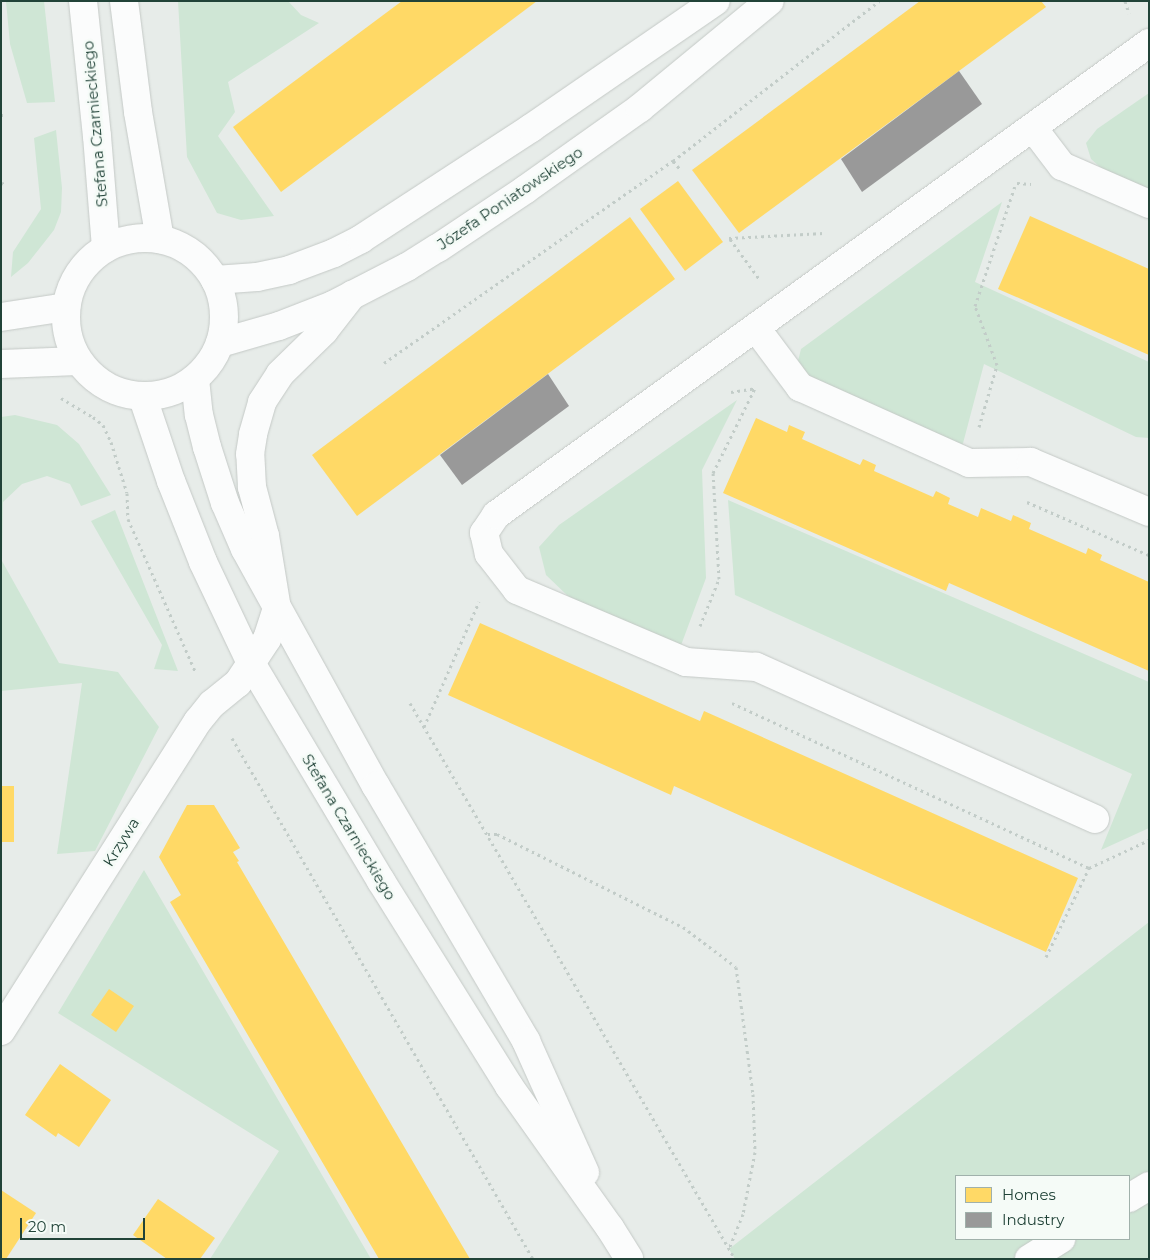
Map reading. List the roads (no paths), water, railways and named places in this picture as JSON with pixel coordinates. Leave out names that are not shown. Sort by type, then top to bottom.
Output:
[{"type":"street","name":"Stefana Czarnieckiego","points":[[83,1],[106,248]]},
{"type":"street","points":[[124,1],[138,112],[160,239]]},
{"type":"street","name":"Józefa Poniatowskiego","points":[[220,343],[279,326],[352,295],[407,267],[526,189],[640,108],[770,1]]},
{"type":"street","points":[[215,280],[256,277],[289,270],[334,253],[361,239],[524,133],[711,3],[730,32]]},
{"type":"street","points":[[1095,819],[756,667],[686,662],[517,590],[489,554],[484,533],[496,515],[1149,43]]},
{"type":"street","points":[[1033,128],[1062,166],[1149,204]]},
{"type":"street","points":[[141,238],[160,239],[182,247],[201,261],[215,280],[223,300],[224,322],[220,343],[210,363],[195,380],[162,396],[143,398],[118,392],[95,380],[78,361],[70,344],[66,326],[66,308],[72,284],[86,263],[106,248],[123,240],[141,238]]},
{"type":"street","points":[[277,609],[265,536],[252,487],[250,454],[253,434],[262,402],[280,374],[324,331],[352,295]]},
{"type":"street","points":[[1,317],[66,308]]},
{"type":"street","points":[[756,328],[800,387],[969,463],[1031,462],[1149,512]]},
{"type":"street","points":[[1,364],[78,361]]},
{"type":"street","name":"Stefana Czarnieckiego","points":[[195,380],[199,415],[207,447],[225,503],[245,549],[376,786],[526,1041],[610,1228]]},
{"type":"street","name":"Stefana Czarnieckiego","points":[[143,398],[171,481],[203,562],[251,662],[380,881],[509,1086],[610,1228],[629,1259]]},
{"type":"street","name":"Krzywa","points":[[1,1031],[198,720],[212,704],[238,683],[267,639],[277,609]]},
{"type":"street","points":[[1130,1197],[1149,1186]]},
{"type":"street","points":[[1029,1259],[1059,1240]]}]
